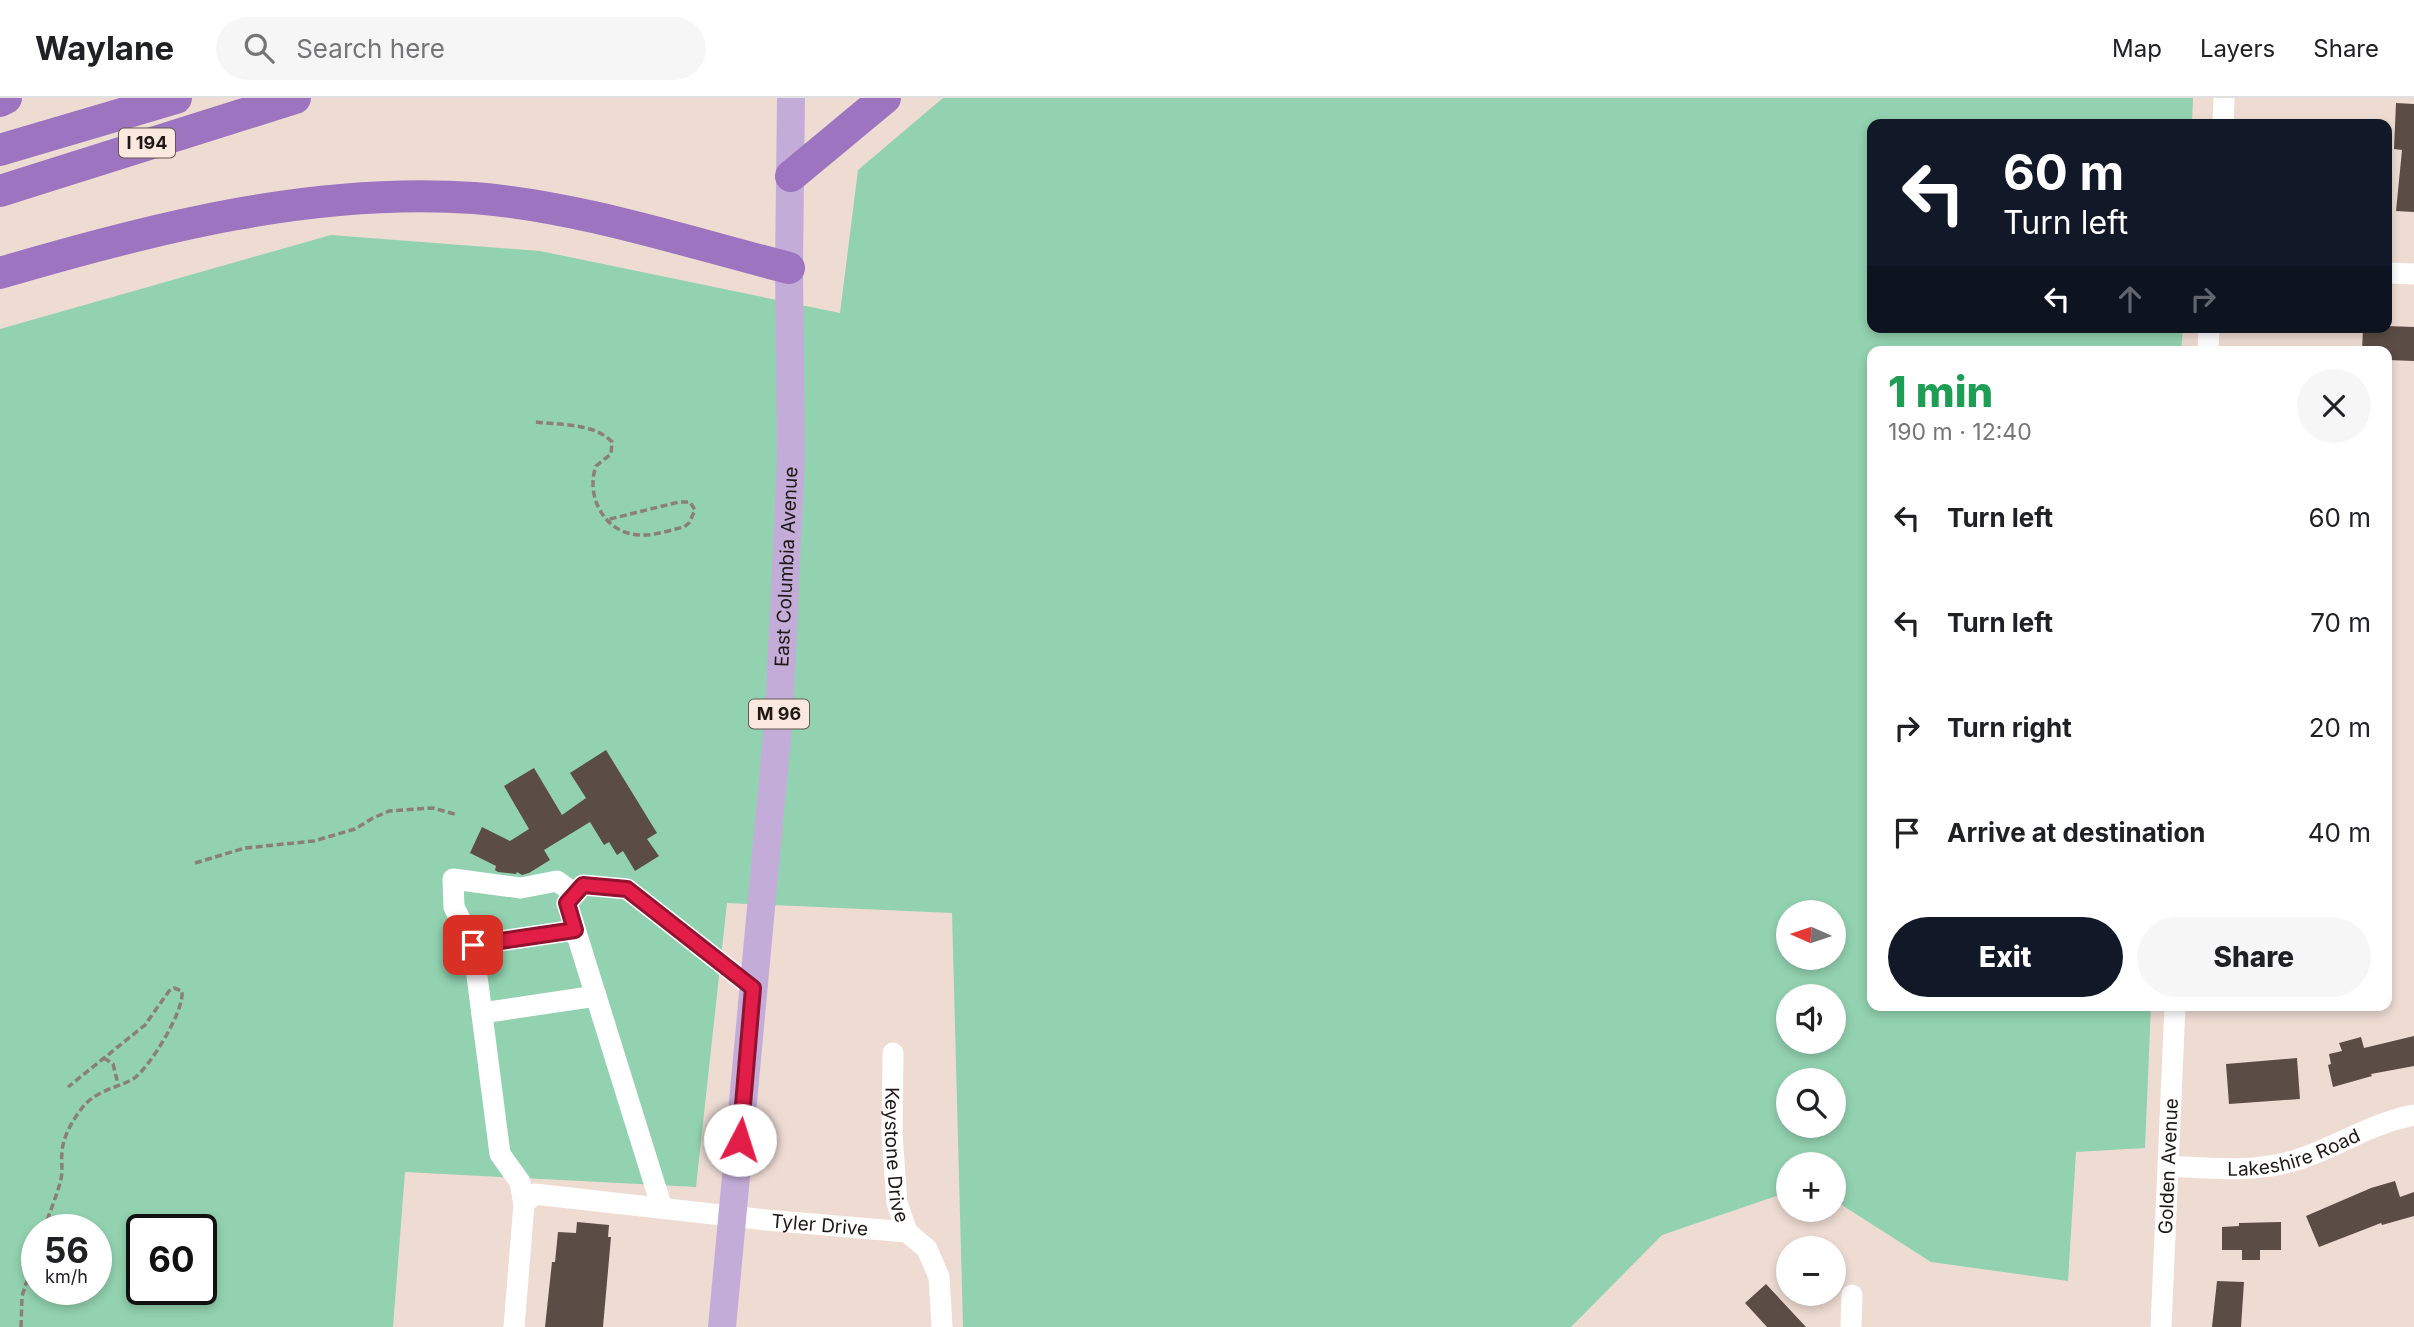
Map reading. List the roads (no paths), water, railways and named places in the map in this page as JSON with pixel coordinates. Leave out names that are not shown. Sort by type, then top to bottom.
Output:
[{"type":"highway","points":[[0,101],[6,98]]},
{"type":"highway","name":"I 194","points":[[0,150],[176,98]]},
{"type":"highway","name":"I 194","points":[[0,191],[295,98]]},
{"type":"highway","points":[[791,176],[885,98]]},
{"type":"highway","points":[[0,273],[99,244],[231,215],[326,201],[384,196],[474,198],[565,211],[789,268]]},
{"type":"main road","name":"East Columbia Avenue","points":[[722,1327],[779,715],[791,459],[791,98]]},
{"type":"street","points":[[2222,119],[2224,98]]},
{"type":"street","points":[[2392,273],[2414,274]]},
{"type":"street","points":[[514,1327],[524,1203],[520,1182],[500,1154],[473,945],[454,907],[453,879],[521,888],[557,881],[575,894]]},
{"type":"street","points":[[662,1208],[567,903],[583,885],[627,889],[753,988]]},
{"type":"street","points":[[473,945],[575,930]]},
{"type":"street","points":[[482,1013],[596,996]]},
{"type":"street","name":"Golden Avenue","points":[[2161,1327],[2175,1011]]},
{"type":"street","name":"Keystone Drive","points":[[893,1053],[892,1135],[897,1203],[907,1232],[927,1249],[939,1277],[942,1327]]},
{"type":"street","name":"Lakeshire Road","points":[[2168,1166],[2238,1169],[2282,1164],[2378,1124],[2414,1115]]},
{"type":"street","name":"Tyler Drive","points":[[524,1203],[534,1194],[907,1232]]},
{"type":"street","points":[[1851,1327],[1852,1295]]}]
